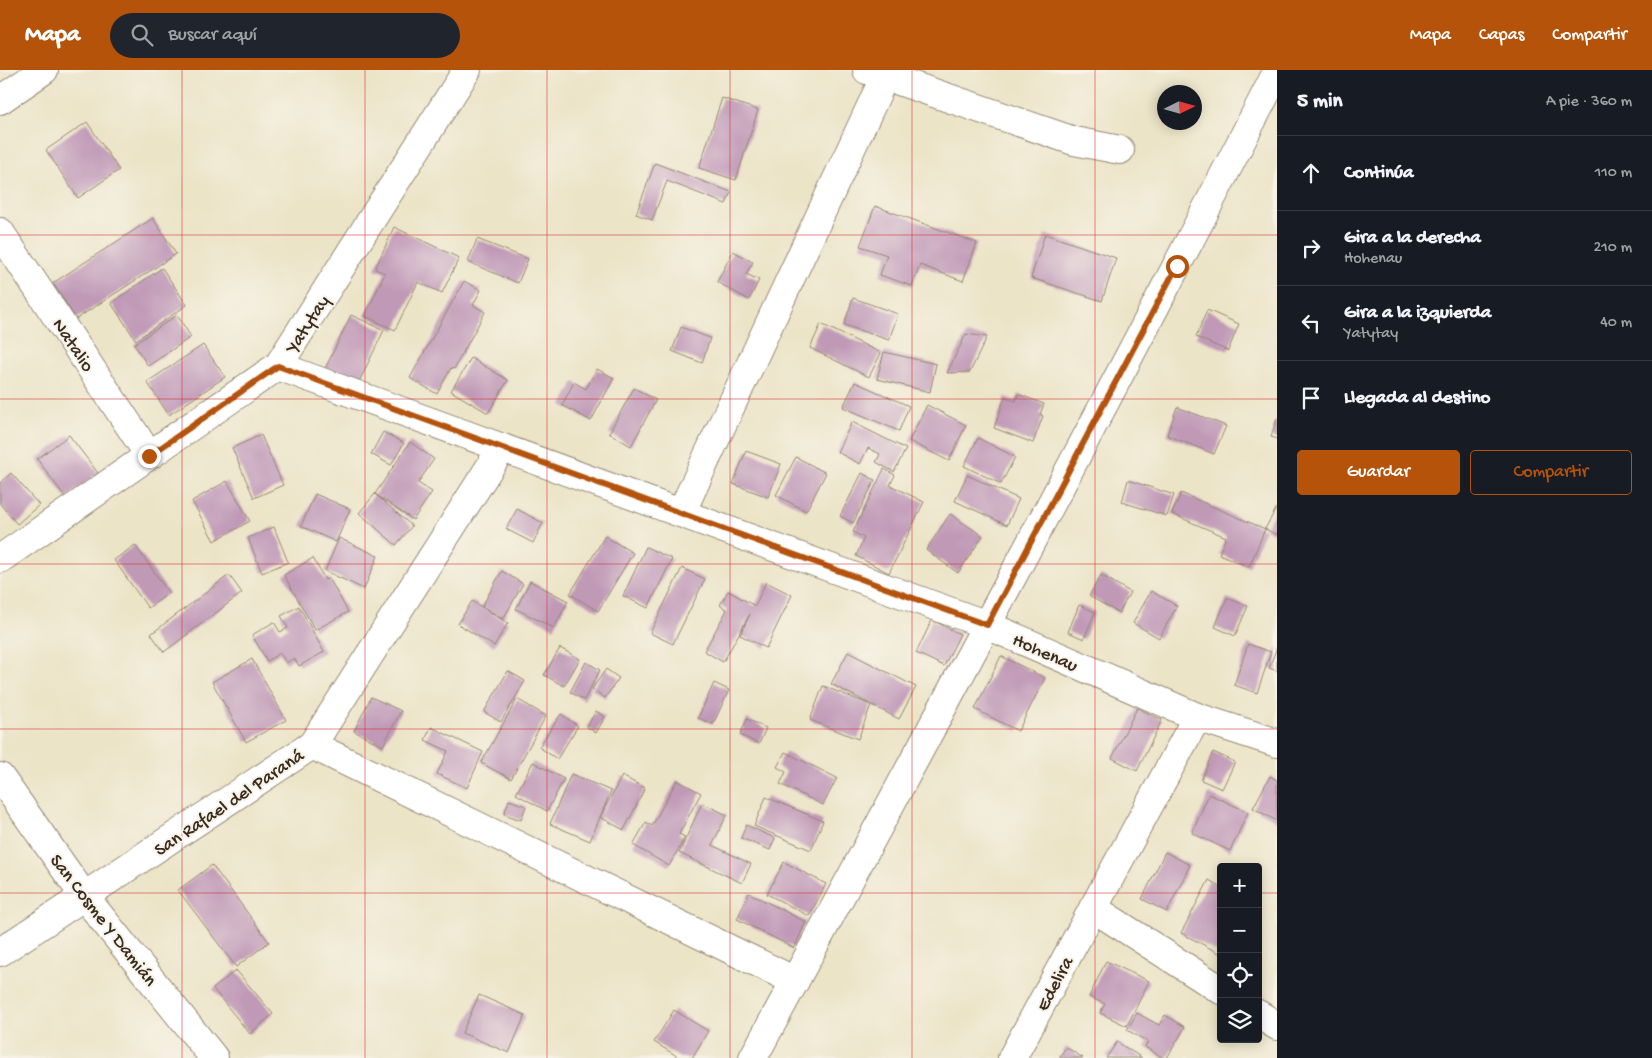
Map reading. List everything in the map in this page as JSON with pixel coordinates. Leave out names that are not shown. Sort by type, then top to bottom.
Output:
[{"type":"street","points":[[0,100],[44,70]]},
{"type":"street","name":"Yatytay","points":[[0,559],[278,366],[467,70]]},
{"type":"street","points":[[753,1058],[987,625],[1177,266],[1277,72]]},
{"type":"street","points":[[680,513],[876,73],[1074,141],[1120,150]]},
{"type":"street","name":"Natalio","points":[[0,232],[149,456]]},
{"type":"street","name":"Hohenau","points":[[278,366],[987,625],[1197,717],[1277,743]]},
{"type":"street","name":"San Rafael del Paraná","points":[[0,952],[312,745],[502,448]]},
{"type":"street","name":"Edelira","points":[[1012,1058],[1197,717]]},
{"type":"street","points":[[312,745],[795,981]]},
{"type":"street","name":"San Cosme Y Damián","points":[[0,777],[84,896],[213,1058]]},
{"type":"street","points":[[1093,908],[1217,987]]},
{"type":"street","points":[[1262,1017],[1277,1026]]},
{"type":"building","points":[[722,98],[758,110],[736,180],[699,168]]},
{"type":"building","points":[[87,122],[119,170],[78,198],[46,150]]},
{"type":"building","points":[[655,163],[731,192],[726,204],[667,181],[652,220],[636,214]]},
{"type":"building","points":[[875,206],[977,243],[963,281],[920,265],[912,286],[880,275],[887,255],[860,246]]},
{"type":"building","points":[[153,218],[176,254],[76,319],[53,283]]},
{"type":"building","points":[[394,227],[459,258],[442,293],[418,282],[395,330],[365,316],[385,273],[375,269]]},
{"type":"building","points":[[1045,234],[1116,258],[1102,301],[1031,278]]},
{"type":"building","points":[[477,239],[528,259],[518,283],[468,262]]},
{"type":"building","points":[[733,251],[753,262],[746,274],[759,280],[749,300],[717,282]]},
{"type":"building","points":[[162,268],[187,305],[136,340],[111,303]]},
{"type":"building","points":[[464,281],[481,290],[473,305],[485,312],[454,369],[451,368],[437,394],[410,378]]},
{"type":"building","points":[[853,298],[898,314],[889,340],[844,325]]},
{"type":"building","points":[[1207,310],[1239,324],[1228,351],[1196,337]]},
{"type":"building","points":[[177,315],[191,337],[148,366],[134,344]]},
{"type":"building","points":[[351,315],[384,330],[358,384],[325,369]]},
{"type":"building","points":[[821,324],[881,353],[869,377],[810,348]]},
{"type":"building","points":[[681,327],[710,338],[702,363],[672,351]]},
{"type":"building","points":[[966,334],[987,337],[970,372],[947,373]]},
{"type":"building","points":[[203,345],[225,377],[169,415],[147,382]]},
{"type":"building","points":[[884,352],[936,364],[930,392],[877,379]]},
{"type":"building","points":[[471,358],[508,380],[488,413],[451,391]]},
{"type":"building","points":[[597,369],[614,378],[591,421],[562,405],[574,382],[586,389]]},
{"type":"building","points":[[855,382],[909,406],[899,431],[843,407]]},
{"type":"building","points":[[634,388],[656,400],[631,446],[609,433]]},
{"type":"building","points":[[1018,394],[1044,404],[1040,414],[1043,416],[1033,443],[994,428],[1005,397],[1016,401]]},
{"type":"building","points":[[927,405],[966,425],[949,461],[909,441]]},
{"type":"building","points":[[1177,407],[1226,426],[1214,454],[1167,435]]},
{"type":"building","points":[[1277,418],[1277,439],[1271,437]]},
{"type":"building","points":[[852,422],[906,449],[894,472],[876,462],[880,454],[868,448],[860,464],[837,452]]},
{"type":"building","points":[[383,432],[404,443],[391,465],[371,454]]},
{"type":"building","points":[[69,435],[98,473],[66,498],[37,459]]},
{"type":"building","points":[[261,435],[283,485],[254,498],[232,448]]},
{"type":"building","points":[[978,438],[1015,457],[1001,484],[964,466]]},
{"type":"building","points":[[410,442],[434,459],[418,483],[432,492],[413,520],[375,494]]},
{"type":"building","points":[[746,451],[781,464],[768,497],[733,484]]},
{"type":"building","points":[[796,457],[826,473],[806,511],[776,495]]},
{"type":"building","points":[[884,469],[895,475],[890,485],[924,502],[889,573],[856,556],[864,538],[853,532]]},
{"type":"building","points":[[11,473],[39,505],[17,524],[0,504],[0,483]]},
{"type":"building","points":[[862,473],[875,480],[853,523],[840,516]]},
{"type":"building","points":[[967,475],[1019,499],[1007,525],[955,501]]},
{"type":"building","points":[[1128,480],[1174,495],[1167,516],[1122,502]]},
{"type":"building","points":[[227,481],[250,521],[214,541],[192,501]]},
{"type":"building","points":[[1181,493],[1265,529],[1249,567],[1219,554],[1226,537],[1172,514]]},
{"type":"building","points":[[315,494],[350,509],[336,542],[301,526]]},
{"type":"building","points":[[375,494],[412,526],[396,545],[359,513]]},
{"type":"building","points":[[1277,507],[1277,535],[1265,529]]},
{"type":"building","points":[[517,509],[543,523],[533,543],[506,529]]},
{"type":"building","points":[[950,514],[983,536],[958,573],[926,550]]},
{"type":"building","points":[[274,527],[288,562],[262,573],[248,538]]},
{"type":"building","points":[[605,536],[633,553],[598,611],[570,594]]},
{"type":"building","points":[[339,538],[378,556],[364,589],[325,571]]},
{"type":"building","points":[[135,545],[169,593],[148,608],[114,560]]},
{"type":"building","points":[[646,547],[672,559],[648,608],[623,596]]},
{"type":"building","points":[[313,558],[325,580],[329,578],[348,612],[315,630],[284,575]]},
{"type":"building","points":[[682,568],[705,579],[673,644],[650,633]]},
{"type":"building","points":[[502,571],[523,584],[503,619],[482,606]]},
{"type":"building","points":[[229,575],[242,593],[164,652],[151,634]]},
{"type":"building","points":[[1101,575],[1130,592],[1119,613],[1089,596]]},
{"type":"building","points":[[530,581],[568,601],[554,628],[516,609]]},
{"type":"building","points":[[766,582],[792,595],[766,648],[740,635],[750,614],[723,662],[704,651],[727,610],[720,605],[728,591],[755,606]]},
{"type":"building","points":[[1151,591],[1177,606],[1159,638],[1133,623]]},
{"type":"building","points":[[1227,598],[1248,606],[1235,636],[1215,627]]},
{"type":"building","points":[[472,601],[508,623],[494,646],[458,624]]},
{"type":"building","points":[[1079,605],[1095,612],[1084,639],[1068,632]]},
{"type":"building","points":[[299,606],[324,652],[299,666],[294,658],[286,663],[280,653],[267,661],[252,635],[274,622],[280,632],[288,628],[281,616]]},
{"type":"building","points":[[932,620],[960,634],[944,666],[916,653]]},
{"type":"building","points":[[1248,644],[1271,652],[1257,693],[1234,685]]},
{"type":"building","points":[[1277,647],[1277,671],[1269,668]]},
{"type":"building","points":[[560,648],[580,659],[564,686],[544,675]]},
{"type":"building","points":[[848,652],[916,687],[899,719],[831,684]]},
{"type":"building","points":[[1001,656],[1045,678],[1018,731],[975,709]]},
{"type":"building","points":[[252,659],[286,720],[246,742],[212,682]]},
{"type":"building","points":[[586,662],[600,670],[584,700],[570,692]]},
{"type":"building","points":[[606,669],[619,678],[605,698],[592,689]]},
{"type":"building","points":[[508,671],[525,681],[501,722],[484,712]]},
{"type":"building","points":[[714,683],[729,690],[713,724],[698,718]]},
{"type":"building","points":[[823,686],[871,705],[858,739],[810,720]]},
{"type":"building","points":[[371,697],[401,711],[383,746],[354,731]]},
{"type":"building","points":[[517,699],[546,716],[511,779],[481,763]]},
{"type":"building","points":[[1137,708],[1162,720],[1137,771],[1112,758]]},
{"type":"building","points":[[596,711],[605,717],[596,733],[587,727]]},
{"type":"building","points":[[561,714],[578,726],[557,759],[539,747]]},
{"type":"building","points":[[747,719],[766,728],[759,744],[740,735]]},
{"type":"building","points":[[431,727],[483,752],[467,788],[437,774],[448,751],[425,740]]},
{"type":"building","points":[[785,752],[837,778],[823,805],[780,784],[786,772],[777,767]]},
{"type":"building","points":[[1213,752],[1235,762],[1222,789],[1201,780]]},
{"type":"building","points":[[533,762],[564,779],[547,811],[516,794]]},
{"type":"building","points":[[571,774],[611,791],[590,841],[550,824]]},
{"type":"building","points":[[622,776],[645,788],[624,830],[600,817]]},
{"type":"building","points":[[1270,776],[1277,780],[1277,821],[1253,808]]},
{"type":"building","points":[[677,780],[701,793],[679,834],[685,837],[669,866],[633,845],[646,822],[652,826]]},
{"type":"building","points":[[1209,794],[1248,812],[1230,851],[1192,833]]},
{"type":"building","points":[[766,797],[823,821],[811,850],[754,826]]},
{"type":"building","points":[[509,800],[526,806],[521,820],[504,814]]},
{"type":"building","points":[[702,803],[727,815],[712,845],[751,864],[742,883],[679,853]]},
{"type":"building","points":[[746,825],[775,838],[770,850],[741,838]]},
{"type":"building","points":[[1165,852],[1190,865],[1167,912],[1142,899]]},
{"type":"building","points":[[784,862],[826,884],[809,916],[767,894]]},
{"type":"building","points":[[212,865],[269,942],[236,967],[178,890]]},
{"type":"building","points":[[1209,880],[1217,885],[1217,952],[1181,933]]},
{"type":"building","points":[[749,893],[806,922],[794,948],[737,919]]},
{"type":"building","points":[[1106,961],[1149,981],[1127,1026],[1100,1013],[1105,1004],[1089,997]]},
{"type":"building","points":[[236,970],[273,1014],[250,1034],[213,989]]},
{"type":"building","points":[[479,995],[525,1015],[509,1053],[462,1033]]},
{"type":"building","points":[[674,1010],[708,1031],[692,1058],[680,1058],[654,1042]]},
{"type":"building","points":[[1137,1013],[1159,1025],[1165,1015],[1185,1027],[1167,1058],[1163,1058],[1145,1047],[1148,1042],[1127,1030]]},
{"type":"building","points":[[1117,1042],[1142,1058],[1106,1058]]},
{"type":"building","points":[[1066,1047],[1083,1058],[1059,1058]]},
{"type":"route","points":[[149,456],[278,366],[987,625],[1177,266]]}]
